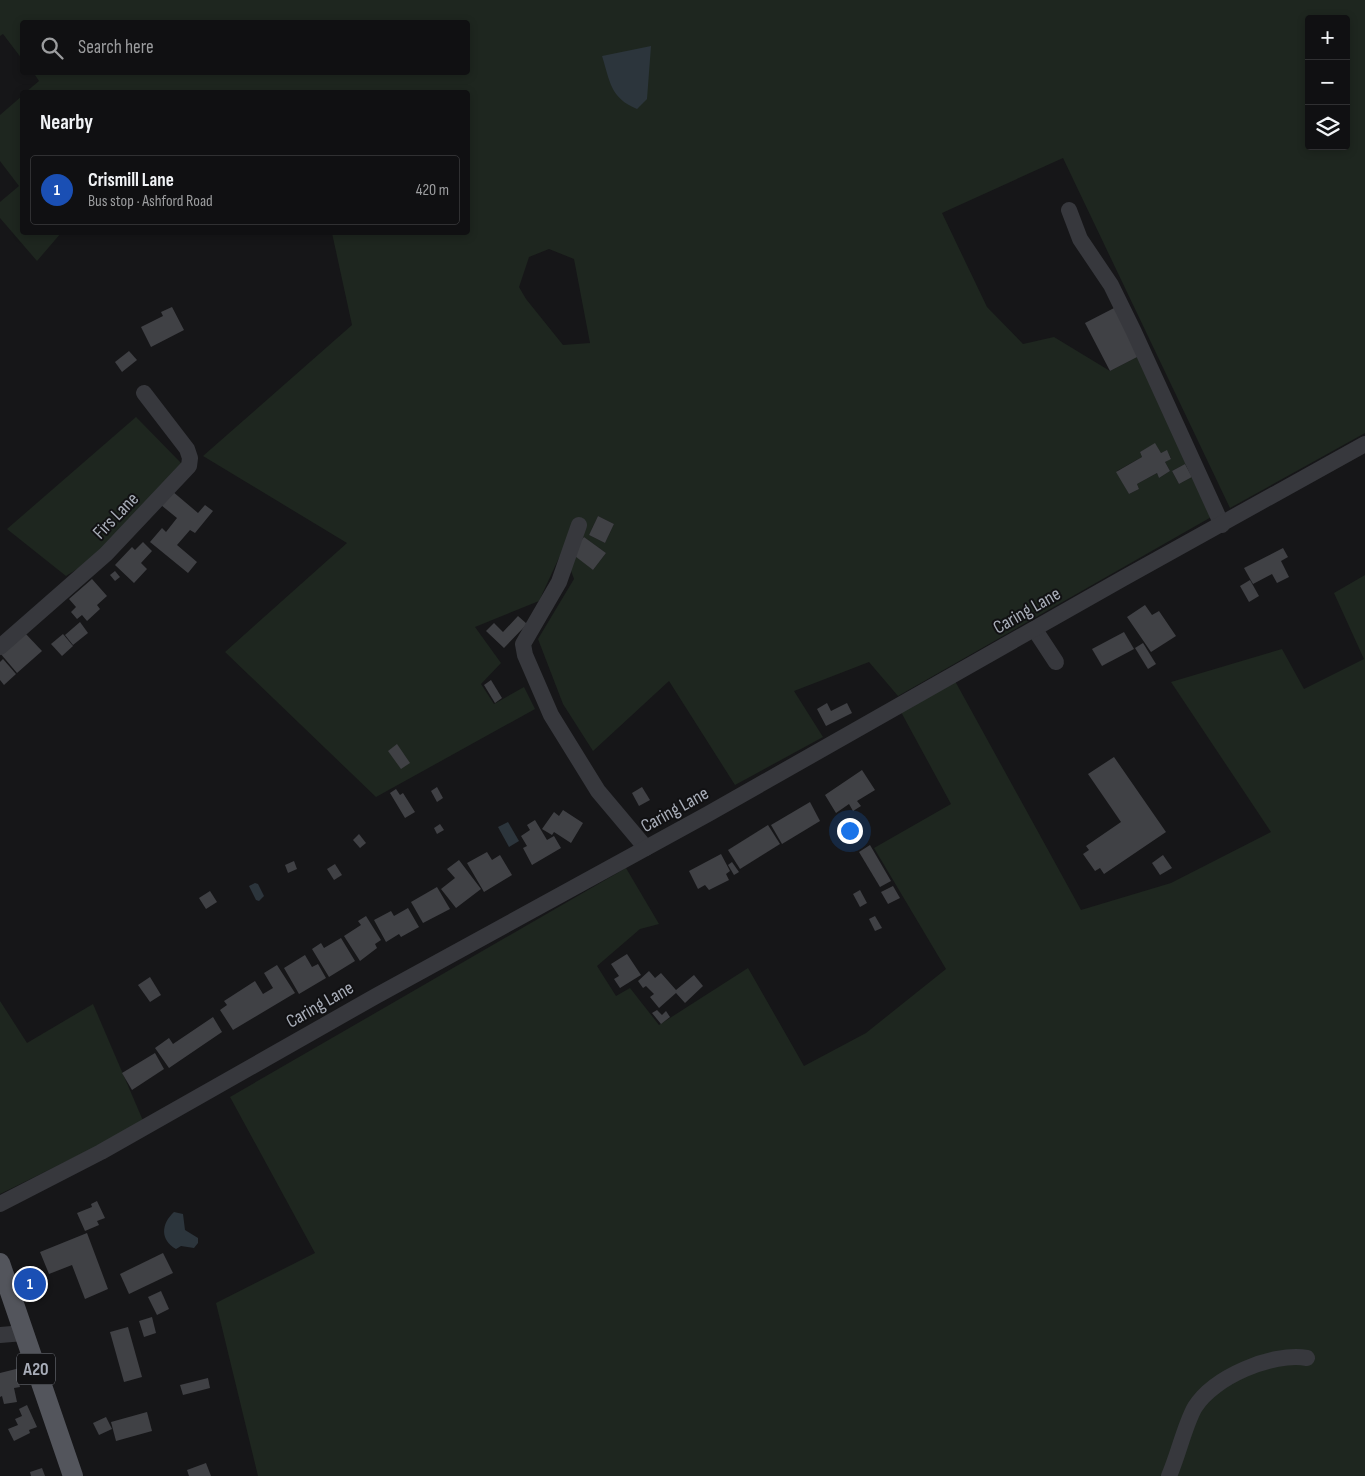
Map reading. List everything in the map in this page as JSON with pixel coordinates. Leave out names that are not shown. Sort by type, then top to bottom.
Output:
[{"type":"main road","name":"A20","points":[[0,1263],[72,1476]]},
{"type":"street","points":[[1068,210],[1080,239],[1111,285],[1134,332],[1222,525]]},
{"type":"street","name":"Firs Lane","points":[[0,647],[106,554],[189,466],[190,458],[187,449],[144,393]]},
{"type":"street","name":"Caring Lane","points":[[0,1204],[101,1152],[385,991],[646,848],[1365,444]]},
{"type":"street","points":[[578,525],[559,582],[523,644],[525,655],[551,715],[598,791],[646,848]]},
{"type":"street","points":[[1035,630],[1056,662]]},
{"type":"street","points":[[0,1335],[24,1334]]},
{"type":"street","points":[[1170,1476],[1194,1409],[1203,1397],[1224,1381],[1254,1366],[1285,1356],[1307,1358]]},
{"type":"shaded area","points":[[0,0],[1365,0],[1365,433],[1230,508],[1063,158],[942,213],[987,307],[1023,344],[1054,337],[1110,371],[1141,355],[1213,516],[898,696],[869,662],[794,691],[823,737],[735,785],[669,681],[593,751],[563,704],[538,639],[574,579],[563,549],[539,601],[475,627],[501,663],[481,684],[494,704],[524,687],[535,709],[376,797],[225,652],[347,543],[203,456],[352,325],[332,235],[470,235],[470,90],[28,90],[39,81],[35,75],[470,75],[470,20],[20,20],[20,56],[3,34],[0,36]],"holes":[[[549,249],[574,259],[590,343],[563,345],[526,299],[519,287],[529,257]],[[1155,444],[1161,453],[1167,451],[1171,458],[1165,462],[1170,471],[1159,478],[1157,473],[1137,484],[1139,489],[1129,494],[1117,471],[1142,457],[1140,452]],[[1185,464],[1192,477],[1179,484],[1172,471]],[[598,516],[614,524],[605,543],[589,535]],[[584,537],[606,553],[593,570],[572,553]]]},
{"type":"shaded area","points":[[651,46],[647,99],[637,109],[621,100],[612,88],[602,56]]},
{"type":"shaded area","points":[[20,98],[20,235],[59,235],[37,261],[0,218],[0,202],[19,186],[0,161],[0,115]]},
{"type":"shaded area","points":[[136,417],[182,464],[101,554],[66,576],[7,529]]},
{"type":"shaded area","points":[[1365,575],[1365,1476],[258,1476],[216,1303],[315,1253],[230,1097],[626,868],[659,924],[640,929],[597,966],[616,996],[630,988],[659,1025],[748,968],[804,1066],[866,1033],[946,969],[874,848],[951,804],[901,712],[955,681],[1081,910],[1171,883],[1271,832],[1171,682],[1282,649],[1304,689],[1364,659],[1334,593]]},
{"type":"shaded area","points":[[508,822],[519,841],[509,847],[498,827]]},
{"type":"shaded area","points":[[255,883],[258,884],[264,896],[259,901],[256,900],[249,886]]},
{"type":"shaded area","points":[[0,1001],[27,1043],[93,1004],[144,1123],[0,1194]]},
{"type":"shaded area","points":[[174,1212],[183,1214],[185,1230],[198,1238],[198,1243],[194,1248],[181,1246],[176,1249],[167,1241],[164,1232],[165,1227]]},
{"type":"building","points":[[172,307],[184,330],[151,347],[141,327],[163,316],[161,312]]},
{"type":"building","points":[[1116,307],[1141,355],[1110,371],[1085,323]]},
{"type":"building","points":[[129,351],[137,360],[122,372],[115,362]]},
{"type":"building","points":[[1155,443],[1161,453],[1167,450],[1171,459],[1165,462],[1170,471],[1159,478],[1157,473],[1137,484],[1139,489],[1129,494],[1116,472],[1142,457],[1140,452]]},
{"type":"building","points":[[1185,464],[1192,477],[1179,484],[1172,471]]},
{"type":"building","points":[[172,491],[198,513],[205,505],[213,511],[195,533],[190,530],[177,545],[197,562],[188,573],[150,542],[162,528],[166,532],[177,518],[161,505]]},
{"type":"building","points":[[598,516],[614,524],[605,543],[589,535]]},
{"type":"building","points":[[584,537],[606,553],[593,570],[571,553]]},
{"type":"building","points":[[143,542],[152,551],[141,563],[147,569],[134,583],[115,565],[132,547],[135,550]]},
{"type":"building","points":[[1283,548],[1288,557],[1281,561],[1289,577],[1277,583],[1272,574],[1253,584],[1244,568]]},
{"type":"building","points":[[115,571],[120,577],[115,581],[110,575]]},
{"type":"building","points":[[92,579],[107,596],[97,605],[100,609],[87,621],[82,615],[77,619],[71,612],[76,607],[69,599]]},
{"type":"building","points":[[1250,580],[1259,596],[1249,602],[1240,586]]},
{"type":"building","points":[[1145,605],[1152,615],[1159,611],[1176,636],[1151,652],[1127,617]]},
{"type":"building","points":[[518,616],[527,624],[504,648],[486,631],[494,623],[503,632]]},
{"type":"building","points":[[80,622],[88,633],[73,645],[65,635]]},
{"type":"building","points":[[24,632],[42,651],[17,673],[0,653]]},
{"type":"building","points":[[1124,632],[1134,649],[1102,666],[1092,649]]},
{"type":"building","points":[[63,634],[73,646],[62,656],[51,644]]},
{"type":"building","points":[[1143,643],[1156,664],[1148,669],[1135,648]]},
{"type":"building","points":[[3,659],[16,674],[4,685],[0,680],[0,662]]},
{"type":"building","points":[[491,680],[502,698],[495,703],[484,685]]},
{"type":"building","points":[[827,703],[831,711],[847,703],[852,713],[826,726],[817,709]]},
{"type":"building","points":[[397,744],[410,763],[401,769],[388,751]]},
{"type":"building","points":[[1114,757],[1166,832],[1104,874],[1100,868],[1095,871],[1083,854],[1089,850],[1086,846],[1121,822],[1088,774]]},
{"type":"building","points":[[862,770],[875,790],[857,801],[861,806],[853,811],[849,804],[836,813],[825,795]]},
{"type":"building","points":[[437,787],[443,798],[437,802],[431,791]]},
{"type":"building","points":[[642,787],[650,800],[639,806],[632,793]]},
{"type":"building","points":[[396,789],[400,795],[403,793],[415,812],[405,818],[390,793]]},
{"type":"building","points":[[810,802],[820,821],[782,844],[771,825]]},
{"type":"building","points":[[563,810],[583,823],[571,843],[554,832],[552,835],[542,829],[554,812],[559,816]]},
{"type":"building","points":[[535,820],[547,840],[554,836],[561,848],[532,865],[523,848],[527,846],[521,836],[530,830],[527,825]]},
{"type":"building","points":[[440,824],[444,830],[437,834],[434,828]]},
{"type":"building","points":[[768,825],[780,844],[740,869],[728,850]]},
{"type":"building","points":[[359,834],[366,843],[360,848],[353,840]]},
{"type":"building","points":[[870,845],[891,881],[880,887],[859,852]]},
{"type":"building","points":[[487,852],[492,860],[500,855],[512,875],[484,892],[467,863]]},
{"type":"building","points":[[721,854],[730,871],[726,874],[729,880],[709,890],[705,885],[698,889],[689,871]]},
{"type":"building","points":[[1163,855],[1172,868],[1160,875],[1152,863]]},
{"type":"building","points":[[459,860],[481,889],[456,908],[441,889],[455,878],[447,869]]},
{"type":"building","points":[[294,861],[297,869],[288,873],[285,865]]},
{"type":"building","points":[[732,862],[739,872],[734,875],[728,865]]},
{"type":"building","points":[[335,864],[342,875],[334,880],[327,869]]},
{"type":"building","points":[[893,886],[900,898],[888,904],[881,892]]},
{"type":"building","points":[[437,887],[450,909],[423,923],[411,902]]},
{"type":"building","points":[[860,890],[867,903],[860,907],[853,894]]},
{"type":"building","points":[[210,891],[217,902],[206,909],[199,898]]},
{"type":"building","points":[[408,908],[419,927],[401,937],[399,934],[386,942],[374,920],[391,911],[394,916]]},
{"type":"building","points":[[366,916],[381,940],[375,944],[377,948],[360,961],[344,936],[361,925],[358,921]]},
{"type":"building","points":[[875,916],[882,928],[875,931],[869,919]]},
{"type":"building","points":[[341,938],[355,961],[329,977],[312,949],[321,943],[324,948]]},
{"type":"building","points":[[627,954],[641,975],[620,988],[614,979],[619,976],[611,964]]},
{"type":"building","points":[[305,955],[312,967],[318,964],[326,978],[299,994],[284,968]]},
{"type":"building","points":[[277,965],[295,993],[233,1030],[220,1010],[227,1005],[224,1001],[255,981],[263,994],[273,988],[264,973]]},
{"type":"building","points":[[649,971],[655,978],[661,973],[676,990],[694,975],[703,986],[685,1003],[676,993],[659,1008],[650,997],[654,994],[646,986],[643,988],[638,981]]},
{"type":"building","points":[[150,977],[161,995],[150,1002],[138,985]]},
{"type":"building","points":[[657,1010],[662,1015],[666,1011],[670,1017],[661,1024],[652,1013]]},
{"type":"building","points":[[213,1017],[222,1032],[169,1068],[155,1048],[169,1038],[173,1044]]},
{"type":"building","points":[[155,1053],[164,1069],[132,1090],[122,1073]]},
{"type":"building","points":[[97,1201],[105,1218],[97,1221],[99,1225],[85,1231],[77,1213],[92,1207],[91,1204]]},
{"type":"building","points":[[87,1233],[108,1289],[85,1299],[72,1265],[49,1274],[40,1252]]},
{"type":"building","points":[[163,1253],[173,1273],[129,1294],[120,1274]]},
{"type":"building","points":[[161,1291],[169,1309],[157,1315],[148,1297]]},
{"type":"building","points":[[152,1317],[156,1333],[144,1337],[139,1321]]},
{"type":"building","points":[[128,1327],[142,1377],[124,1382],[110,1332]]},
{"type":"building","points":[[20,1368],[22,1374],[17,1375],[20,1387],[14,1388],[17,1402],[4,1404],[2,1396],[0,1397],[0,1373]]},
{"type":"building","points":[[208,1378],[210,1388],[183,1395],[180,1385]]},
{"type":"building","points":[[27,1405],[37,1427],[29,1430],[30,1433],[14,1441],[8,1429],[18,1425],[15,1419],[22,1416],[19,1409]]},
{"type":"building","points":[[147,1412],[152,1431],[116,1441],[111,1422]]},
{"type":"building","points":[[106,1417],[112,1429],[99,1435],[93,1423]]},
{"type":"building","points":[[206,1463],[211,1476],[189,1476],[187,1470]]},
{"type":"building","points":[[42,1468],[45,1476],[31,1476],[30,1472]]},
{"type":"place","name":"Crismill Lane","points":[[30,1284]]}]
